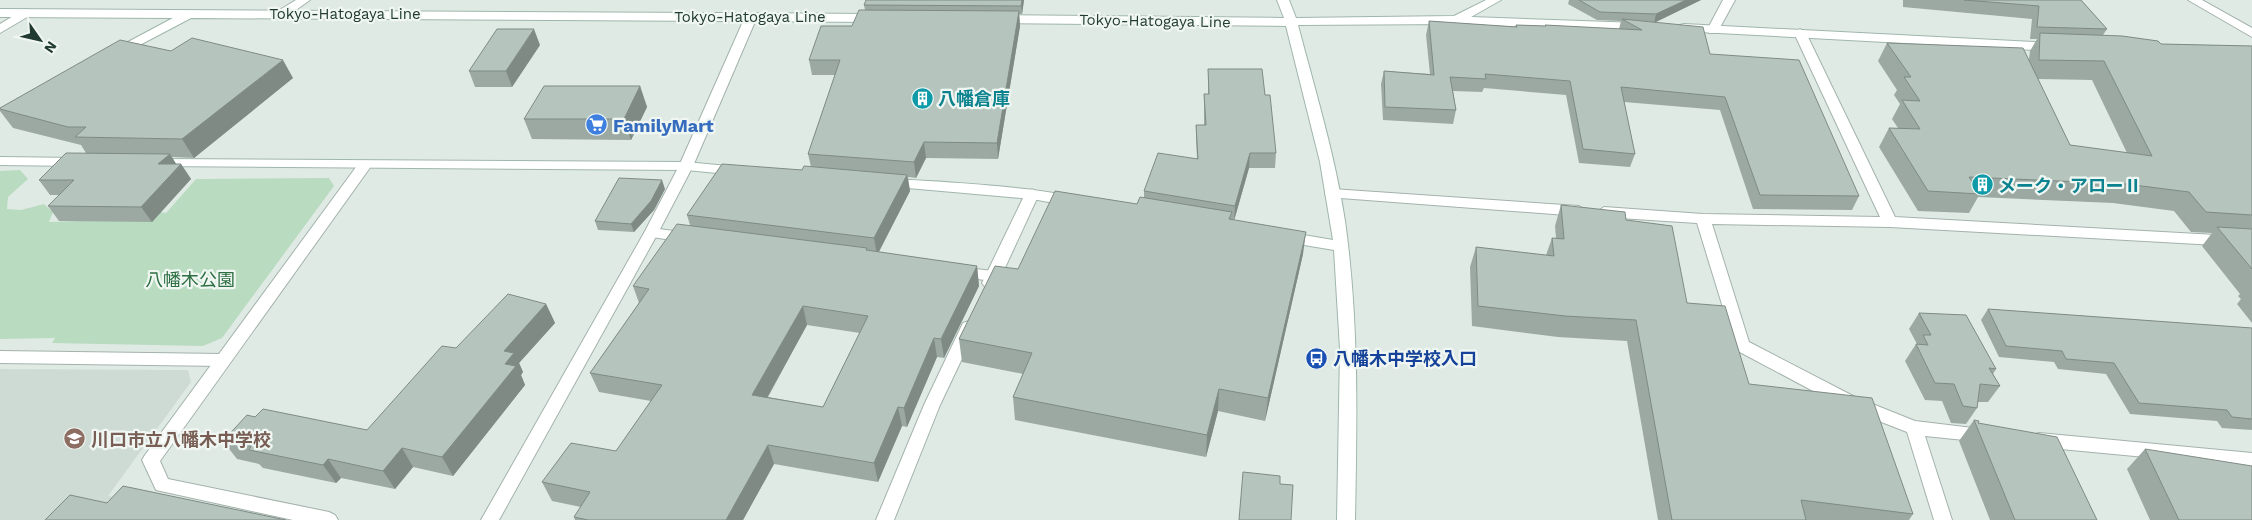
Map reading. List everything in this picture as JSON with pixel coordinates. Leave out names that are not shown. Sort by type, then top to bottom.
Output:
[{"type":"street","points":[[282,14],[304,0]]},
{"type":"street","points":[[1283,0],[1291,22],[1332,194],[1341,246],[1347,310],[1346,520]]},
{"type":"street","name":"Tokyo-Hatogaya Line","points":[[991,19],[1291,22],[1454,20],[1494,0]]},
{"type":"street","points":[[1713,30],[1729,0]]},
{"type":"street","points":[[2194,0],[2252,33]]},
{"type":"street","name":"Tokyo-Hatogaya Line","points":[[0,13],[891,18]]},
{"type":"street","points":[[0,29],[25,13]]},
{"type":"street","points":[[101,61],[188,14]]},
{"type":"street","points":[[490,520],[651,233],[686,166],[751,17]]},
{"type":"street","points":[[1454,20],[1653,27]]},
{"type":"street","points":[[1673,28],[2062,47]]},
{"type":"street","points":[[1800,33],[1890,222]]},
{"type":"street","points":[[0,161],[89,162]]},
{"type":"street","points":[[138,163],[364,166],[686,166],[755,172]]},
{"type":"street","points":[[329,520],[162,485],[152,460],[364,166]]},
{"type":"street","points":[[874,182],[1032,194],[1090,204]]},
{"type":"street","points":[[985,293],[1032,194]]},
{"type":"street","points":[[1332,194],[1702,219],[1890,222],[2252,242]]},
{"type":"street","points":[[1702,219],[1742,346],[1849,402],[1914,428],[2004,437]]},
{"type":"street","points":[[651,233],[700,240]]},
{"type":"street","points":[[1274,235],[1341,246]]},
{"type":"street","points":[[944,270],[993,276]]},
{"type":"street","points":[[885,520],[932,405],[977,310]]},
{"type":"street","points":[[0,357],[223,360]]},
{"type":"street","points":[[1914,428],[1943,520]]},
{"type":"street","points":[[2023,439],[2252,460]]},
{"type":"shaded area","name":"川口市立八幡木中学校","points":[[0,369],[188,370],[191,382],[108,496],[231,520],[0,520]]},
{"type":"green space","name":"八幡木公園","points":[[20,170],[28,179],[8,197],[7,209],[21,210],[44,204],[53,212],[49,222],[80,221],[147,210],[166,213],[196,179],[329,178],[334,186],[222,338],[203,346],[52,343],[55,338],[0,339],[0,171]]},
{"type":"building","points":[[866,0],[1022,0],[1021,6],[864,5]]},
{"type":"building","points":[[1579,0],[1686,0],[1656,14],[1600,12]]},
{"type":"building","points":[[1964,0],[2081,0],[2107,29],[2037,27],[2039,6]]},
{"type":"building","name":"八幡倉庫","points":[[859,10],[1019,11],[997,143],[924,142],[914,162],[808,154],[840,60],[809,60],[821,26],[852,26]]},
{"type":"building","points":[[1622,19],[1703,27],[1710,54],[1799,60],[1859,196],[1760,195],[1725,97],[1621,87],[1635,154],[1583,149],[1570,81],[1485,74],[1486,79],[1450,77],[1456,110],[1385,107],[1384,71],[1434,75],[1429,21],[1517,27],[1516,25],[1545,25],[1642,30]]},
{"type":"building","points":[[497,29],[534,29],[506,71],[469,71]]},
{"type":"building","points":[[2040,33],[2122,36],[2158,41],[2161,44],[2252,46],[2252,215],[2206,212],[2189,192],[2126,184],[1969,177],[1980,194],[1928,191],[1889,128],[1920,129],[1902,100],[1920,101],[1904,77],[1911,77],[1887,43],[2023,48],[2070,145],[2152,156],[2104,61],[2039,60]]},
{"type":"building","points":[[192,38],[283,60],[182,139],[75,137],[86,127],[68,127],[0,109],[120,40],[171,51]]},
{"type":"building","points":[[1208,69],[1262,69],[1265,95],[1270,95],[1276,153],[1250,153],[1235,206],[1144,191],[1158,153],[1198,159],[1196,125],[1206,125],[1204,94],[1209,94]]},
{"type":"building","points":[[544,86],[640,86],[624,119],[524,119]]},
{"type":"building","points":[[66,153],[170,154],[158,164],[181,164],[141,207],[48,206],[74,180],[39,180]]},
{"type":"building","points":[[722,164],[802,170],[804,166],[907,175],[874,238],[687,215]]},
{"type":"building","points":[[619,178],[662,180],[651,201],[631,224],[595,221]]},
{"type":"building","points":[[1055,191],[1137,204],[1140,197],[1232,212],[1229,219],[1306,232],[1268,398],[1219,389],[1207,435],[1013,397],[1032,353],[959,339],[995,266],[1018,269]]},
{"type":"building","points":[[1561,205],[1625,212],[1626,220],[1672,226],[1687,303],[1725,306],[1749,384],[1872,398],[1913,514],[1801,500],[1806,520],[1672,520],[1636,320],[1565,316],[1478,306],[1476,247],[1554,256],[1552,238],[1564,239]]},
{"type":"building","points":[[677,224],[867,248],[866,250],[977,266],[941,339],[934,338],[904,408],[898,407],[874,463],[768,445],[726,520],[588,520],[574,517],[590,492],[542,482],[571,443],[616,451],[662,385],[590,373],[649,289],[633,286]],"holes":[[[803,306],[868,316],[823,407],[752,395]]]},
{"type":"building","points":[[2217,227],[2252,229],[2252,269]]},
{"type":"building","points":[[508,294],[546,304],[504,351],[514,353],[505,364],[516,366],[442,457],[402,448],[383,471],[328,459],[323,465],[249,450],[251,446],[223,441],[247,415],[255,417],[263,409],[367,430],[442,346],[456,348]]},
{"type":"building","points":[[1988,309],[2252,328],[2252,419],[2232,417],[2227,410],[2139,403],[2114,363],[2066,359],[2062,351],[2006,346]]},
{"type":"building","points":[[1919,313],[1966,315],[1996,369],[1989,368],[2000,386],[1980,384],[1977,408],[1963,406],[1954,384],[1935,383],[1916,344],[1928,345],[1923,335],[1931,335]]},
{"type":"building","points":[[1974,420],[1979,421],[1978,423],[2057,437],[2097,520],[2015,520]]},
{"type":"building","points":[[2145,449],[2252,466],[2252,520],[2179,520]]},
{"type":"building","points":[[1243,472],[1280,476],[1280,484],[1293,485],[1291,520],[1239,520]]},
{"type":"building","points":[[123,486],[286,520],[45,520],[70,495],[107,503]]},
{"type":"place","name":"八幡倉庫","points":[[922,98]]},
{"type":"place","name":"FamilyMart","points":[[597,125]]},
{"type":"place","name":"メーク・アローⅡ","points":[[1982,185]]},
{"type":"place","name":"八幡木中学校入口","points":[[1317,358]]},
{"type":"place","name":"川口市立八幡木中学校","points":[[75,439]]}]
